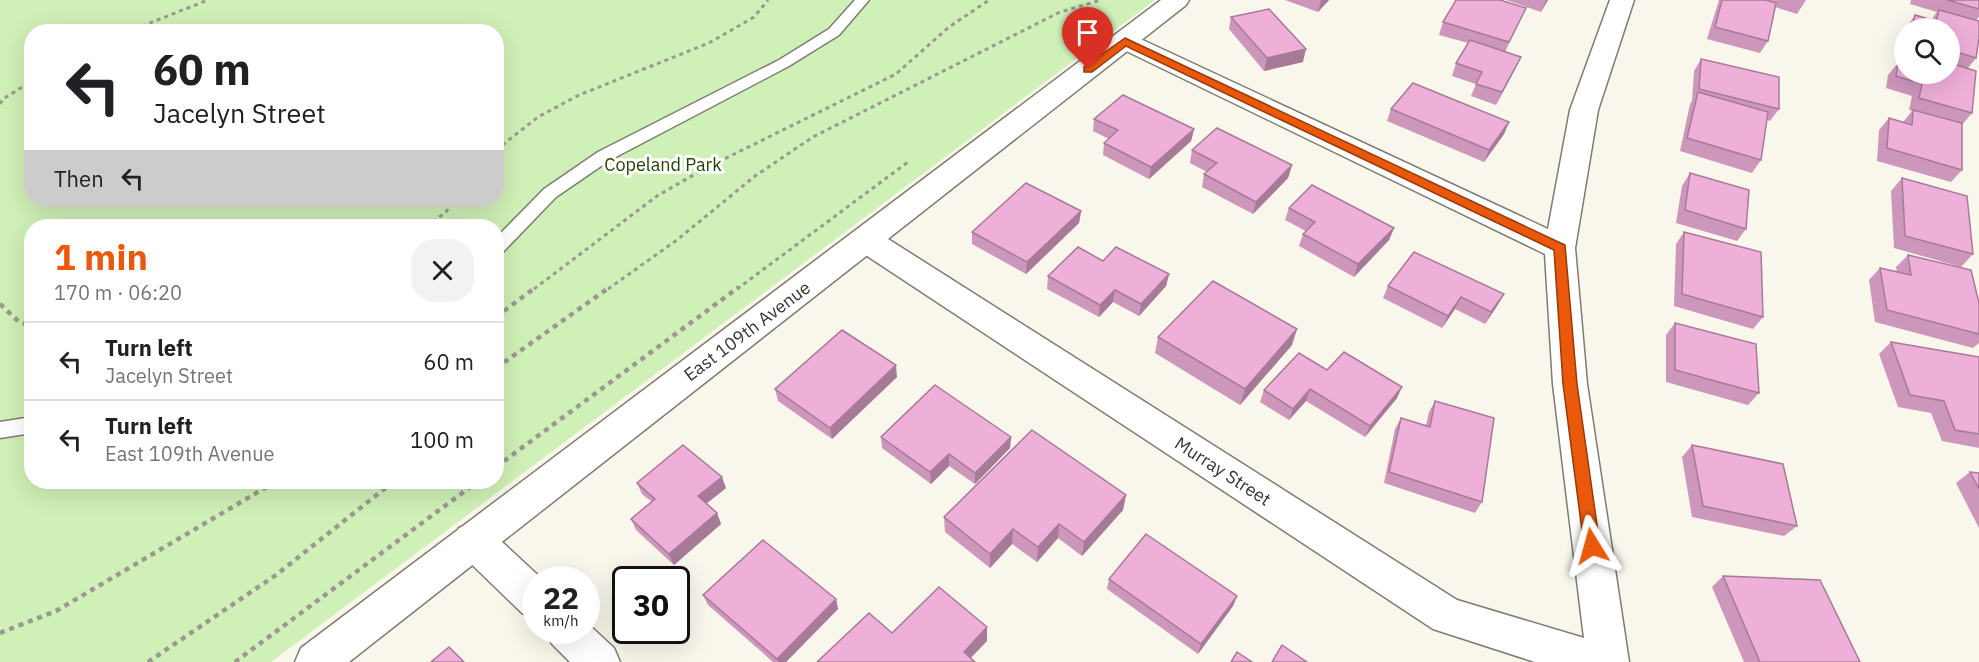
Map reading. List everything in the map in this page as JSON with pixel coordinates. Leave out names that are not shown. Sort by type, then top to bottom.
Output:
[{"type":"street","name":"East 109th Avenue","points":[[316,662],[1177,0]]},
{"type":"street","points":[[1608,662],[1570,384],[1560,248],[1584,110],[1622,0]]},
{"type":"street","points":[[1125,41],[1560,248]]},
{"type":"street","name":"Murray Street","points":[[866,240],[1447,616],[1599,662]]},
{"type":"street","points":[[473,540],[522,587]]},
{"type":"street","points":[[580,644],[599,662]]},
{"type":"lane","points":[[504,241],[550,193],[604,156],[784,63],[834,32],[862,0]]},
{"type":"lane","points":[[0,430],[24,426]]},
{"type":"path","points":[[147,24],[208,0]]},
{"type":"path","points":[[504,144],[538,117],[579,95],[709,43],[754,17],[768,0]]},
{"type":"path","points":[[504,311],[657,196],[702,170],[896,74],[949,27],[989,0]]},
{"type":"path","points":[[504,362],[677,240],[755,176],[813,137],[1060,12],[1101,0]]},
{"type":"path","points":[[0,104],[3,99],[24,86]]},
{"type":"path","points":[[504,461],[909,161]]},
{"type":"path","points":[[436,219],[450,207]]},
{"type":"path","points":[[0,304],[19,322],[24,324]]},
{"type":"path","points":[[0,633],[56,611],[263,489]]},
{"type":"path","points":[[147,662],[276,575],[385,489]]},
{"type":"path","points":[[235,662],[468,489]]},
{"type":"green space","name":"Copeland Park","points":[[0,0],[1155,0],[504,488],[504,219],[24,219],[24,489],[502,489],[271,662],[0,662]]},
{"type":"building","points":[[1456,0],[1500,0],[1526,8],[1509,42],[1443,22]]},
{"type":"building","points":[[1722,0],[1766,0],[1776,3],[1768,41],[1715,27]]},
{"type":"building","points":[[1947,0],[1979,0],[1979,9]]},
{"type":"building","points":[[1269,9],[1306,49],[1267,58],[1231,17]]},
{"type":"building","points":[[1939,10],[1979,21],[1976,58],[1960,53],[1960,18],[1937,18]]},
{"type":"building","points":[[1470,40],[1521,57],[1502,92],[1476,84],[1482,72],[1456,63]]},
{"type":"building","points":[[1701,59],[1779,77],[1779,109],[1699,89]]},
{"type":"building","points":[[1960,66],[1976,71],[1972,113],[1919,98],[1922,84],[1960,84]]},
{"type":"building","points":[[1413,83],[1509,122],[1489,150],[1391,109]]},
{"type":"building","points":[[1698,92],[1768,112],[1761,160],[1687,138]]},
{"type":"building","points":[[1123,95],[1194,129],[1151,167],[1104,143],[1118,130],[1094,119]]},
{"type":"building","points":[[1913,110],[1962,123],[1962,170],[1887,148],[1889,118],[1912,125]]},
{"type":"building","points":[[1217,128],[1292,165],[1256,202],[1204,174],[1217,163],[1192,150]]},
{"type":"building","points":[[1690,173],[1749,190],[1746,229],[1685,210]]},
{"type":"building","points":[[1902,178],[1967,196],[1973,254],[1905,236]]},
{"type":"building","points":[[1026,183],[1081,211],[1027,262],[972,232]]},
{"type":"building","points":[[1312,185],[1394,228],[1358,264],[1303,234],[1315,222],[1289,208]]},
{"type":"building","points":[[1684,232],[1761,252],[1763,317],[1682,294]]},
{"type":"building","points":[[1078,247],[1103,261],[1116,247],[1169,274],[1141,304],[1115,290],[1100,305],[1048,276]]},
{"type":"building","points":[[1414,252],[1504,294],[1491,312],[1461,297],[1448,316],[1388,286]]},
{"type":"building","points":[[1908,255],[1971,270],[1979,303],[1979,334],[1887,310],[1880,268],[1911,275]]},
{"type":"building","points":[[1213,281],[1297,329],[1245,389],[1158,337]]},
{"type":"building","points":[[1675,323],[1756,344],[1759,393],[1675,370]]},
{"type":"building","points":[[842,330],[896,365],[830,428],[775,389]]},
{"type":"building","points":[[1891,342],[1979,357],[1979,434],[1955,430],[1944,401],[1910,395]]},
{"type":"building","points":[[1344,352],[1402,387],[1370,426],[1310,389],[1293,409],[1264,390],[1299,353],[1327,370]]},
{"type":"building","points":[[935,385],[1011,437],[975,473],[949,454],[930,472],[881,437]]},
{"type":"building","points":[[1435,401],[1494,418],[1482,502],[1389,472],[1401,418],[1430,427]]},
{"type":"building","points":[[1032,430],[1126,495],[1084,542],[1059,524],[1038,547],[1013,529],[990,554],[944,517]]},
{"type":"building","points":[[683,445],[722,477],[698,496],[717,513],[669,554],[631,519],[655,499],[637,483]]},
{"type":"building","points":[[1692,445],[1783,464],[1797,526],[1703,506]]},
{"type":"building","points":[[1970,472],[1979,473],[1979,489]]},
{"type":"building","points":[[1146,534],[1237,596],[1201,644],[1109,579]]},
{"type":"building","points":[[763,540],[836,599],[777,659],[703,595]]},
{"type":"building","points":[[1723,576],[1820,580],[1860,662],[1760,662]]},
{"type":"building","points":[[939,587],[987,627],[964,652],[975,662],[817,662],[869,613],[892,633]]},
{"type":"building","points":[[1282,645],[1307,662],[1272,662]]},
{"type":"building","points":[[449,647],[464,662],[431,662]]},
{"type":"building","points":[[1237,652],[1252,662],[1231,662]]},
{"type":"route","points":[[1088,69],[1125,41],[1560,248],[1570,384],[1592,546]]}]
